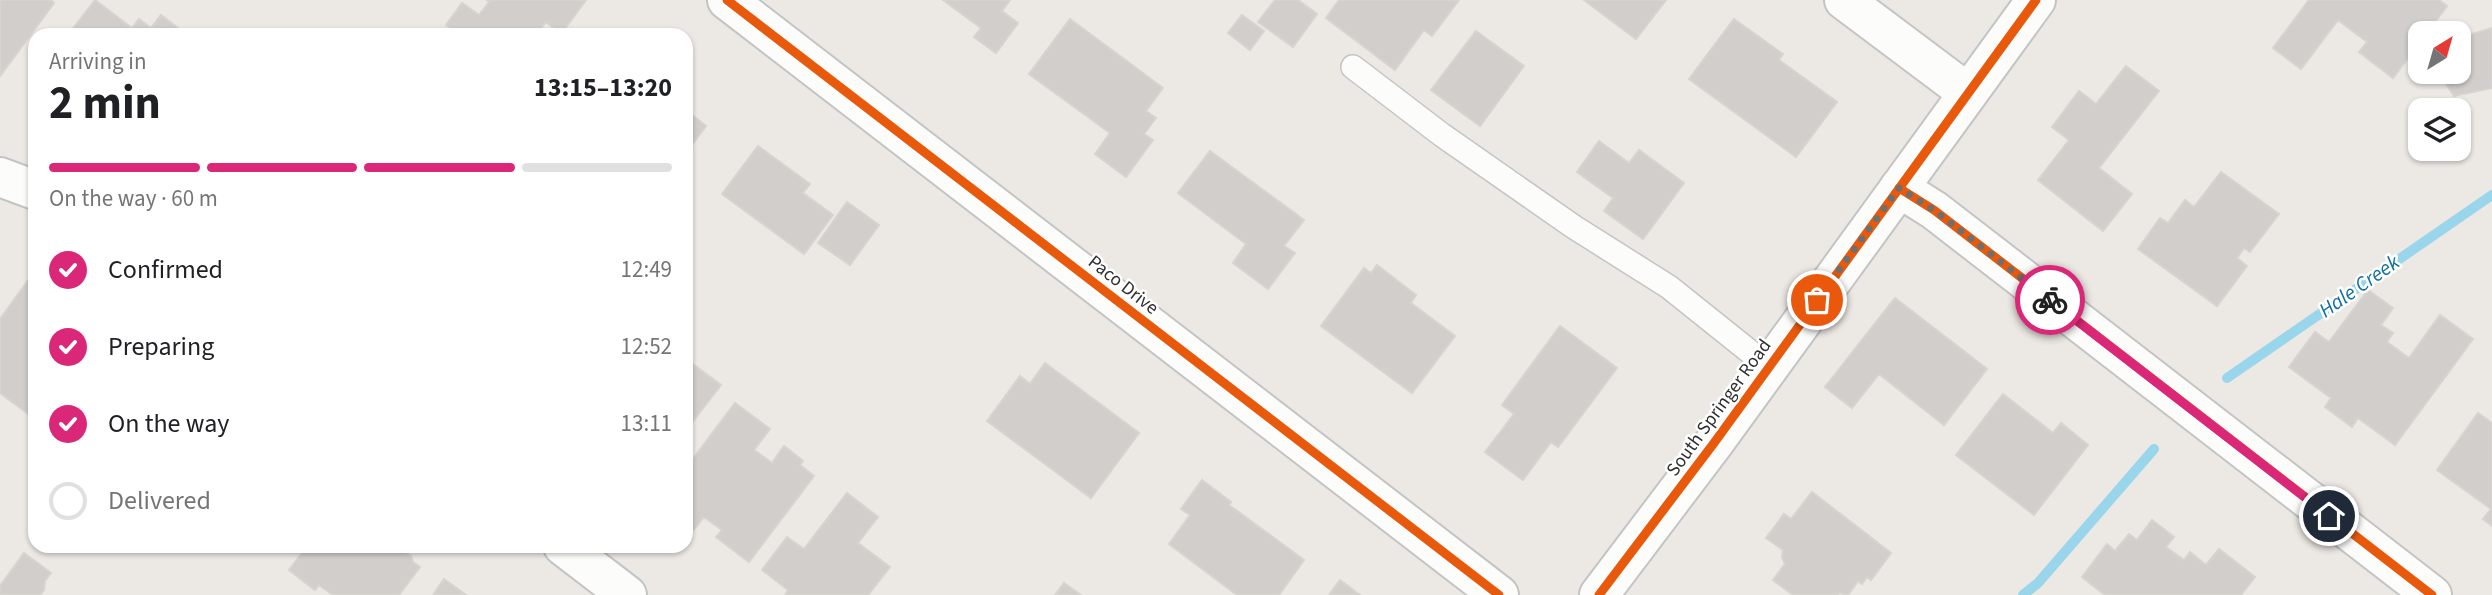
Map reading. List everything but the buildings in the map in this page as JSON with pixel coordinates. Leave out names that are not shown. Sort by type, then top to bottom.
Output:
[{"type":"street","name":"Paco Drive","points":[[727,0],[1499,595]]},
{"type":"street","points":[[1844,0],[1968,93]]},
{"type":"street","name":"South Springer Road","points":[[1599,595],[2036,0]]},
{"type":"street","points":[[0,177],[28,187]]},
{"type":"street","points":[[1899,188],[1934,210],[2432,595]]},
{"type":"street","points":[[572,553],[627,595]]},
{"type":"lane","points":[[1353,67],[1475,158],[1574,227],[1669,287],[1769,367]]},
{"type":"waterway","name":"Hale Creek","points":[[2227,378],[2492,195]]},
{"type":"waterway","name":"Hale Creek","points":[[2023,595],[2038,583],[2154,449]]},
{"type":"cycle path","points":[[727,0],[1499,595]]},
{"type":"cycle path","points":[[1599,595],[1714,443],[2036,0]]},
{"type":"cycle path","points":[[1899,188],[1934,210],[2432,595]]},
{"type":"way so far","points":[[1817,300],[1899,188],[1934,210],[2050,300]]},
{"type":"route","points":[[2050,300],[2329,516]]}]
